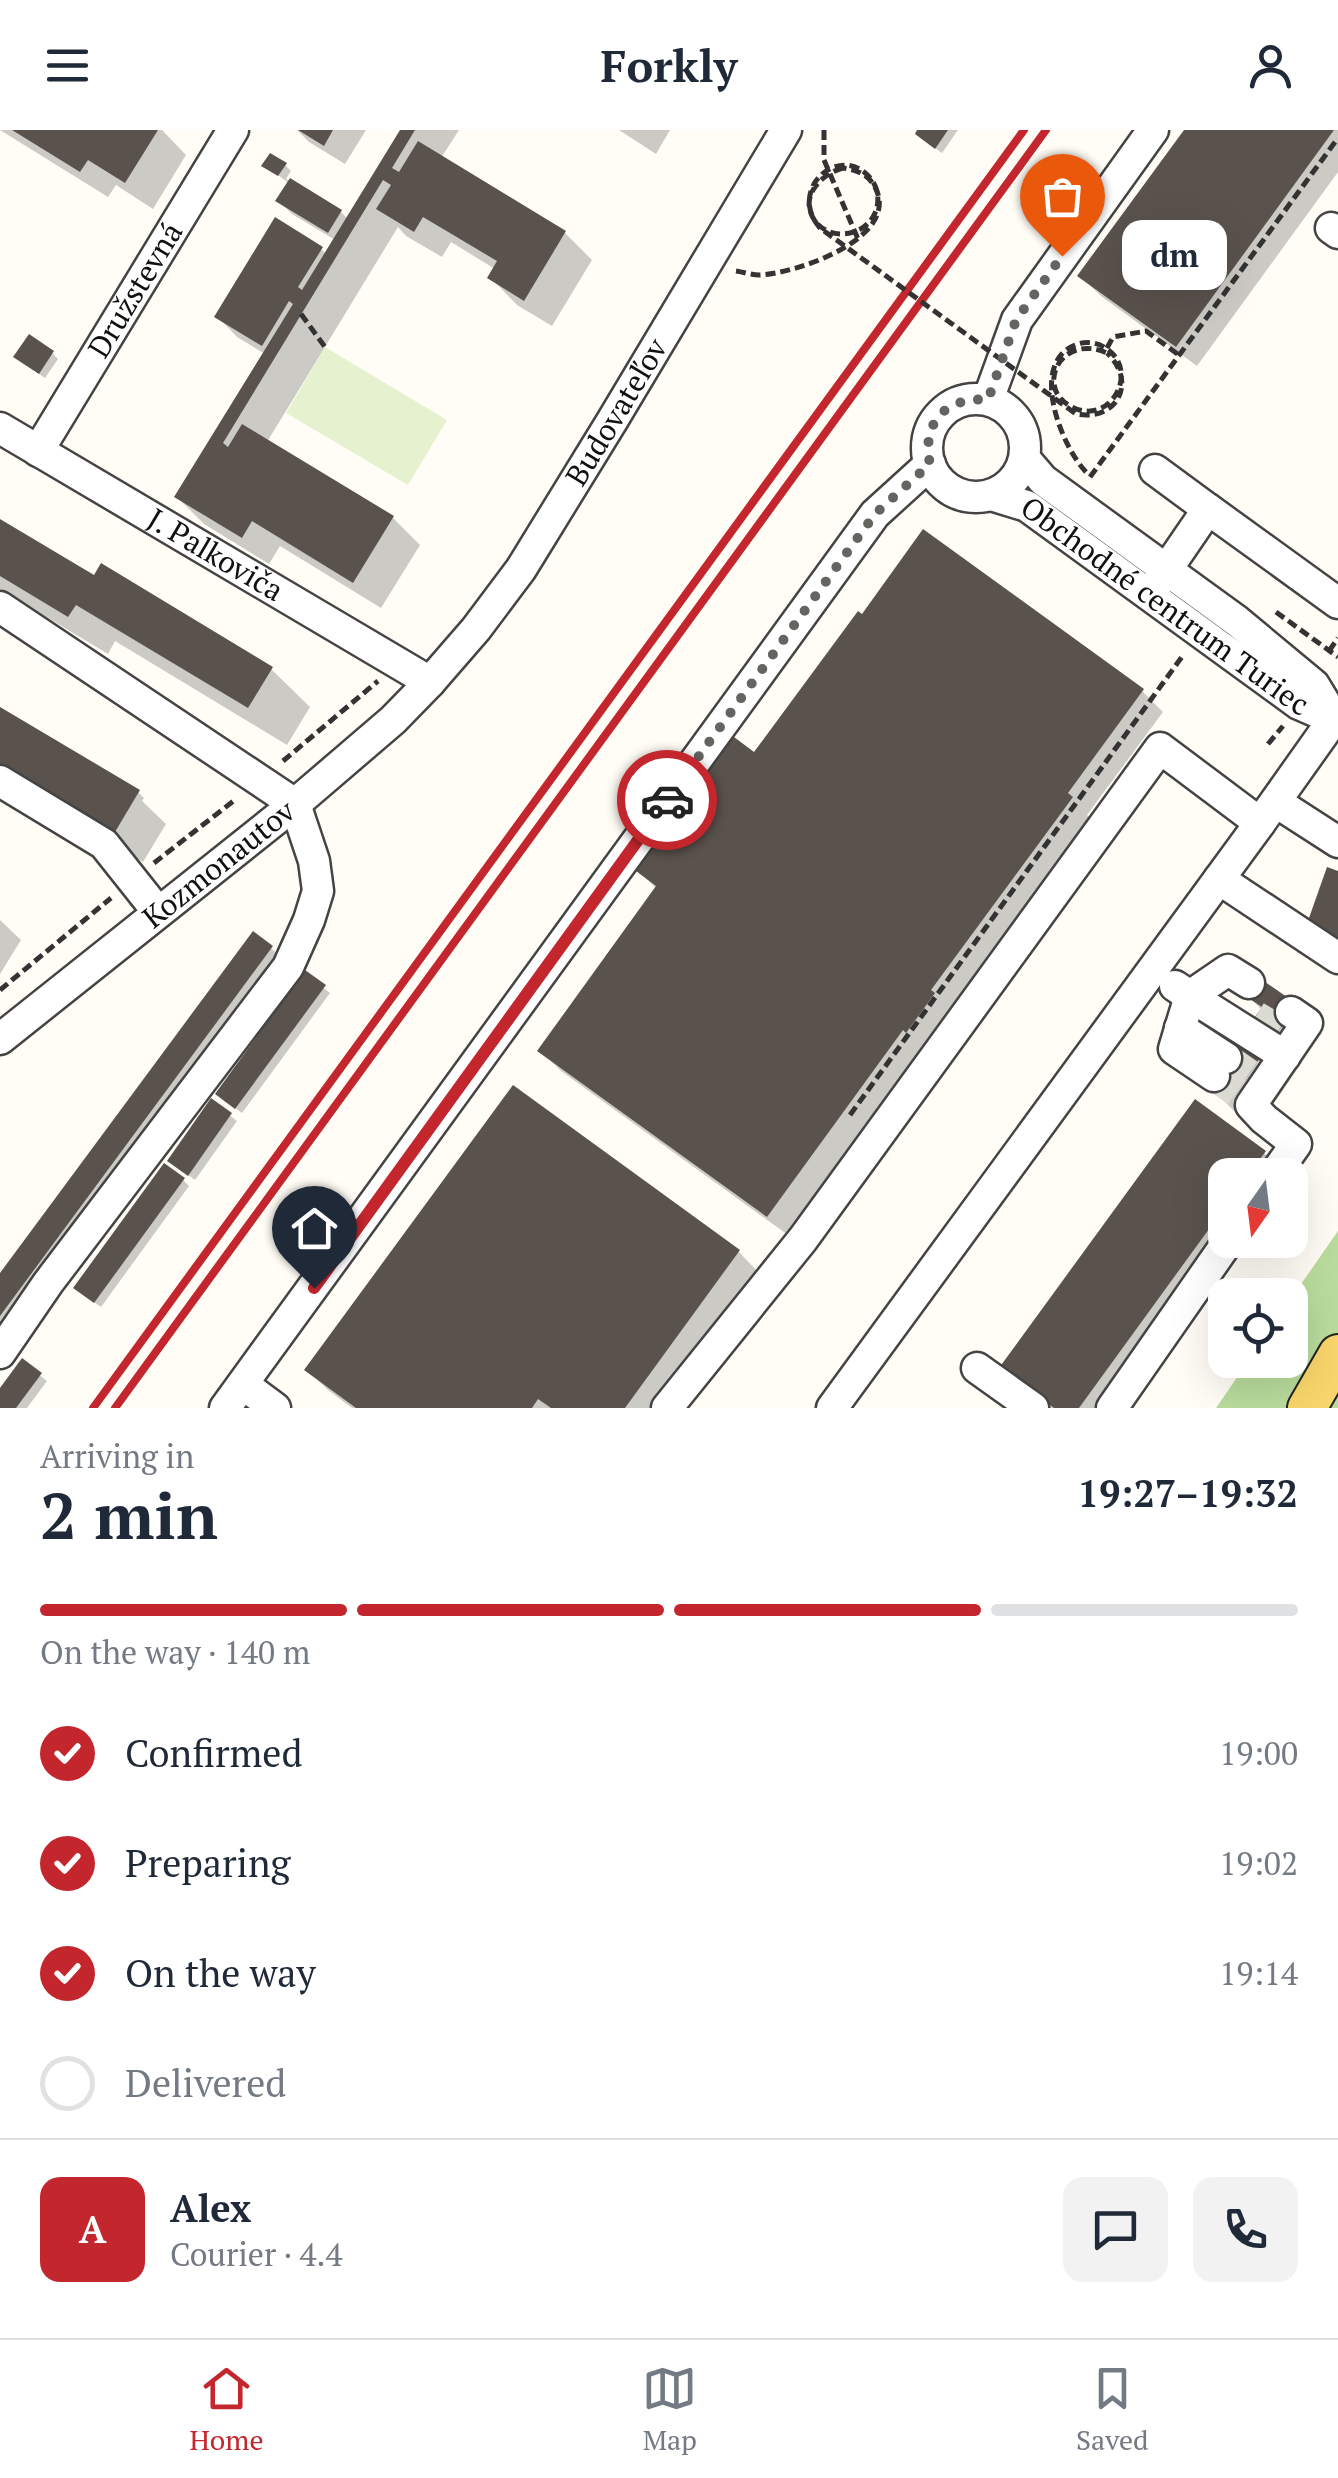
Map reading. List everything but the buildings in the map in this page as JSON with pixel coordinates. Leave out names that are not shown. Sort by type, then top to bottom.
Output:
[{"type":"main road","points":[[1306,1408],[1338,1354]]},
{"type":"street","name":"Družstevná","points":[[38,451],[233,130]]},
{"type":"street","name":"Budovateľov","points":[[430,682],[521,569],[786,130]]},
{"type":"street","points":[[988,400],[1016,320],[1153,130]]},
{"type":"street","points":[[988,400],[1000,405],[1018,422],[1026,446],[1024,459],[1012,482],[979,498],[954,492],[944,485],[930,464],[928,438],[940,415],[962,401],[988,400]]},
{"type":"street","name":"J. Palkoviča","points":[[0,428],[430,682]]},
{"type":"street","name":"Obchodné centrum Turiec","points":[[1024,459],[1043,480],[1300,704],[1337,718]]},
{"type":"street","points":[[275,1408],[234,1396],[875,514],[930,464]]},
{"type":"street","points":[[1155,470],[1338,602]]},
{"type":"street","name":"Obchodné centrum Turiec","points":[[991,495],[1027,506],[1158,582]]},
{"type":"street","points":[[1158,582],[1208,509]]},
{"type":"street","points":[[0,607],[295,804],[314,861],[318,891],[288,967],[48,1283],[0,1353]]},
{"type":"street","name":"Kozmonautov","points":[[4,1029],[295,804],[393,720],[430,682]]},
{"type":"street","points":[[832,1408],[1337,718]]},
{"type":"street","points":[[667,1408],[803,1239],[1160,748],[1268,812],[1338,842]]},
{"type":"street","points":[[0,781],[104,844],[158,912]]},
{"type":"street","points":[[1219,878],[1338,958]]},
{"type":"street","points":[[1152,970],[1281,1031]]},
{"type":"street","points":[[1249,983],[1228,970],[1198,990],[1174,1049],[1240,1082],[1264,1119],[1296,1144],[1286,1158]]},
{"type":"street","points":[[1198,990],[1281,1031]]},
{"type":"street","points":[[1240,1082],[1281,1031]]},
{"type":"street","points":[[1112,1408],[1216,1258]]},
{"type":"street","points":[[978,1368],[1033,1408]]},
{"type":"path","points":[[824,130],[824,160],[858,239]]},
{"type":"path","points":[[1090,477],[1338,138]]},
{"type":"path","points":[[728,270],[759,275],[815,264],[858,239],[878,214],[880,203],[878,192],[872,182],[864,174],[843,168],[831,171],[821,178],[810,198],[815,221],[828,231],[842,234],[863,228],[876,211],[878,200],[876,188],[871,179],[862,171],[841,165],[820,174],[812,184],[808,207],[813,220],[820,228],[1076,414],[1098,414],[1116,402],[1121,392],[1122,381],[1120,370],[1107,352],[1086,347],[1064,356],[1054,380],[1058,395],[1075,410],[1108,406],[1121,388],[1122,376],[1120,366],[1106,348],[1086,342],[1064,352],[1052,373],[1052,389],[1058,428]]},
{"type":"path","points":[[301,314],[325,348]]},
{"type":"path","points":[[1106,348],[1113,337],[1146,331],[1179,356]]},
{"type":"path","points":[[1329,651],[1338,638]]},
{"type":"path","points":[[850,1115],[1186,652]]},
{"type":"path","points":[[0,990],[384,676]]},
{"type":"green space","points":[[325,347],[447,420],[408,485],[286,413]]},
{"type":"green space","points":[[1338,1231],[1338,1408],[1216,1408],[1237,1378],[1308,1378],[1305,1278]]},
{"type":"tunnel","points":[[1256,1016],[1279,1030]]},
{"type":"tunnel","points":[[1226,1058],[1249,1074]]},
{"type":"tunnel","points":[[1214,1076],[1237,1092]]},
{"type":"railway","points":[[93,1408],[1024,130]]},
{"type":"railway","points":[[115,1408],[1046,130]]},
{"type":"way so far","points":[[667,800],[875,514],[930,464],[928,438],[940,415],[962,401],[988,400],[1016,320],[1062,256]]},
{"type":"place","name":"dm","points":[[1062,256]]},
{"type":"route","points":[[314,1288],[667,800]]}]
